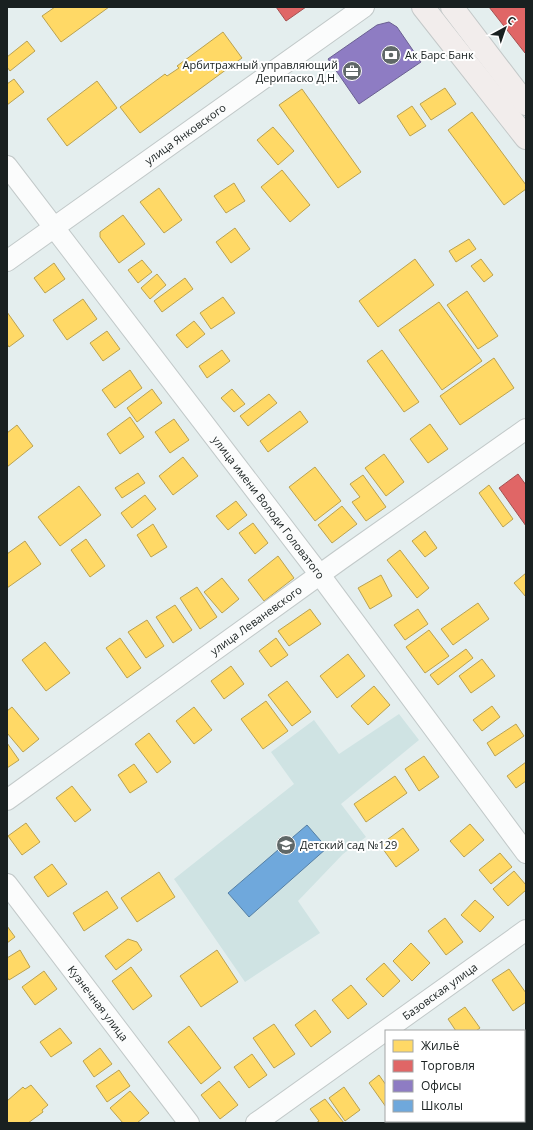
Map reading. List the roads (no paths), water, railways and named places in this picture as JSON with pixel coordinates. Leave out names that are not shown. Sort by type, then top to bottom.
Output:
[{"type":"main road","points":[[423,7],[526,138]]},
{"type":"main road","points":[[452,7],[526,104]]},
{"type":"street","name":"улица Янковского","points":[[7,261],[364,7]]},
{"type":"street","name":"улица имени Володи Головатого","points":[[7,166],[320,575],[526,853]]},
{"type":"street","name":"улица Леваневского","points":[[7,800],[320,575],[526,430]]},
{"type":"street","name":"Кузнечная улица","points":[[7,884],[189,1123]]},
{"type":"street","name":"Базовская улица","points":[[386,1030],[526,930]]},
{"type":"street","name":"Базовская улица","points":[[256,1123],[385,1031]]},
{"type":"place","name":"Ак Барс Банк","points":[[391,55]]},
{"type":"place","name":"Арбитражный управляющий Дерипаско Д.Н.","points":[[352,71]]},
{"type":"place","name":"Детский сад №129","points":[[286,845]]}]
